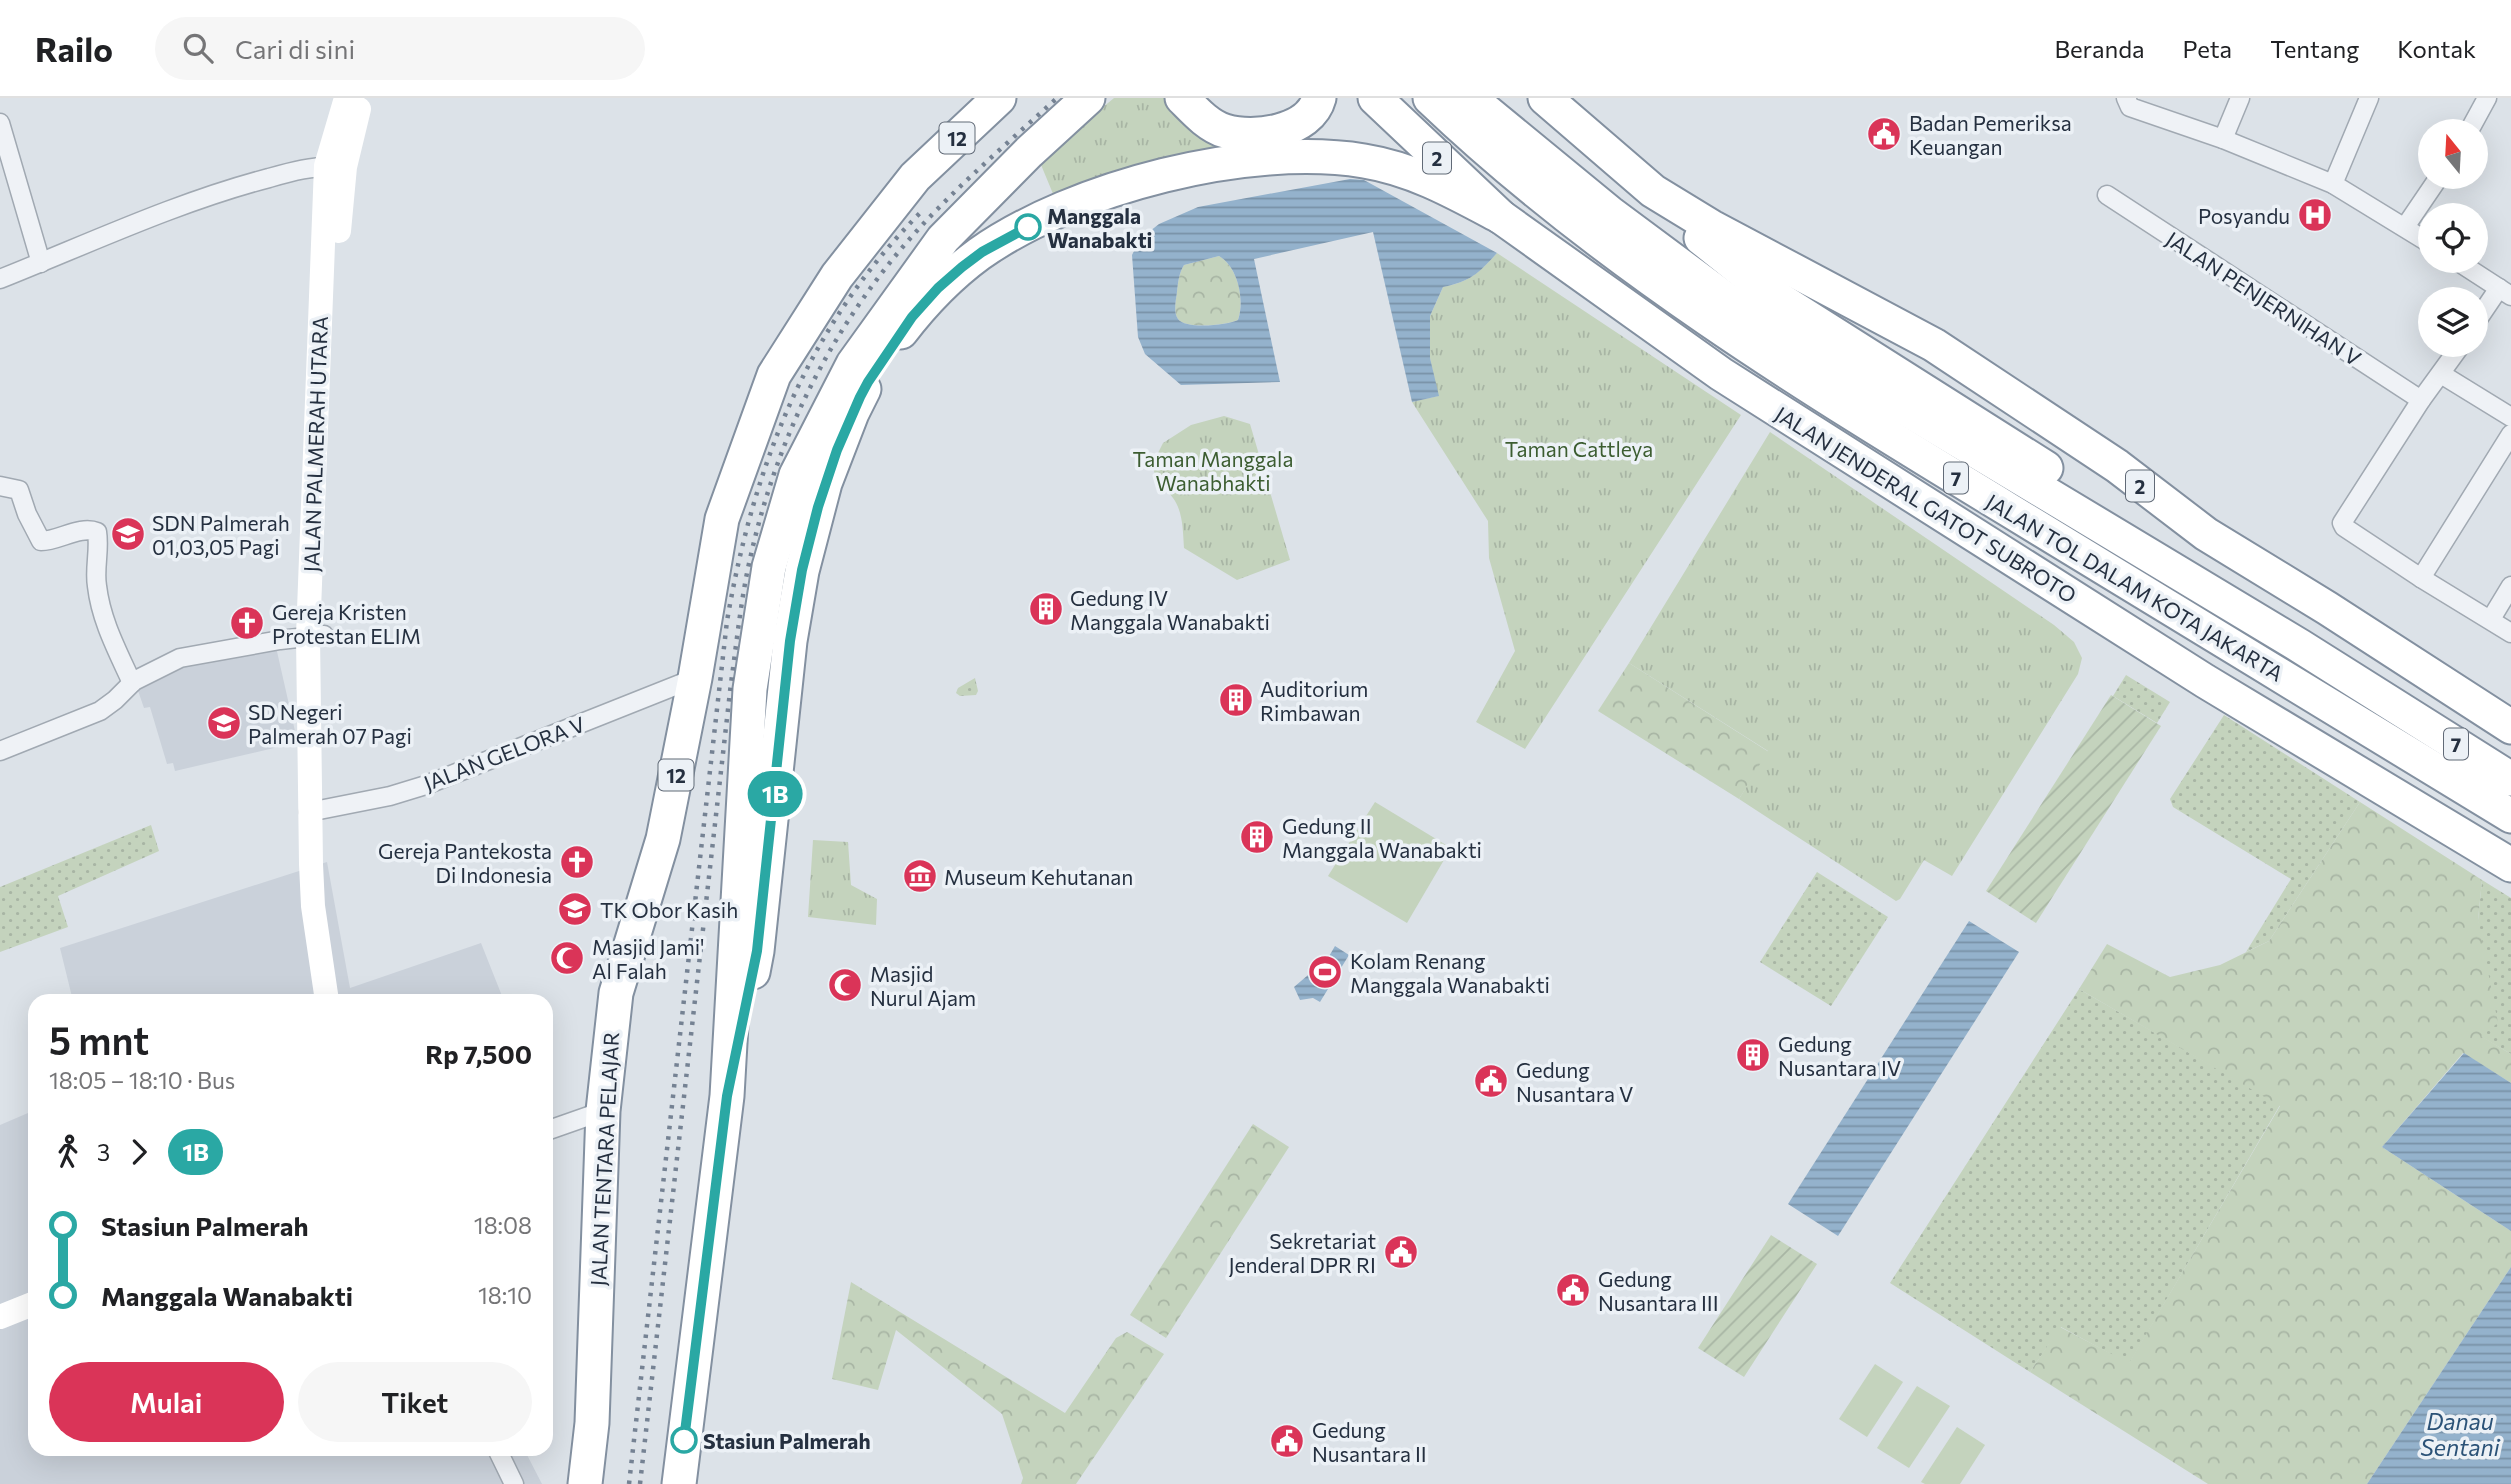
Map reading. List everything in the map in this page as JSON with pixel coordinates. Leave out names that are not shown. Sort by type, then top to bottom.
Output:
[{"type":"highway","name":"JALAN TENTARA PELAJAR","points":[[585,1484],[592,1423],[603,1111],[616,993],[663,839],[695,678],[722,519],[774,374],[837,276],[915,177],[999,98]]},
{"type":"highway","points":[[679,1484],[727,1096],[750,690],[768,566],[796,475],[943,239],[1087,98]]},
{"type":"highway","points":[[1182,98],[1203,119],[1224,131],[1250,134],[1296,126],[1309,116],[1319,98]]},
{"type":"highway","name":"JALAN JENDERAL GATOT SUBROTO","points":[[1375,98],[1500,216],[1721,374],[2205,681],[2511,865]]},
{"type":"highway","name":"JALAN TOL DALAM KOTA JAKARTA","points":[[1430,98],[1457,124],[1577,224],[1779,368],[2511,816]]},
{"type":"highway","name":"JALAN TOL DALAM KOTA JAKARTA","points":[[1470,98],[1610,213],[1735,306],[2300,646],[2510,777]]},
{"type":"highway","name":"2","points":[[1545,98],[1577,112],[1653,191],[1712,227],[1934,345],[2117,466],[2206,534],[2327,608],[2511,727]]},
{"type":"highway","points":[[860,373],[938,288],[982,252],[1056,213],[1110,192],[1167,175],[1286,157],[1342,158],[1416,175],[1440,184],[1500,216]]},
{"type":"highway","points":[[1653,191],[1698,235],[1771,294],[1955,409],[2219,582],[2300,646]]},
{"type":"main road","name":"JALAN PALMERAH UTARA","points":[[326,994],[313,906],[318,519],[325,352],[332,301],[336,166],[346,98]]},
{"type":"main road","name":"JALAN PALMERAH UTARA","points":[[336,166],[363,98]]},
{"type":"main road","name":"JALAN PALMERAH UTARA","points":[[316,811],[341,994]]},
{"type":"main road","points":[[0,1317],[28,1306]]},
{"type":"main road","points":[[0,1333],[28,1323]]},
{"type":"street","points":[[2223,139],[2240,98]]},
{"type":"street","points":[[2333,184],[2370,98]]},
{"type":"street","points":[[2476,119],[2487,98]]},
{"type":"street","points":[[2126,100],[2130,107],[2223,139],[2333,184],[2418,236]]},
{"type":"street","points":[[0,123],[41,263]]},
{"type":"street","points":[[0,279],[225,189],[336,166]]},
{"type":"street","points":[[2405,227],[2431,189]]},
{"type":"street","name":"JALAN PENJERNIHAN V","points":[[2107,195],[2421,400]]},
{"type":"street","points":[[2476,273],[2505,292],[2488,310]]},
{"type":"street","points":[[2453,357],[2421,400],[2342,523],[2354,534],[2421,578],[2511,632]]},
{"type":"street","points":[[2441,374],[2511,417]]},
{"type":"street","points":[[2421,578],[2511,434]]},
{"type":"street","points":[[0,486],[19,490],[27,514],[41,541],[92,530],[97,532],[96,583],[102,612],[132,683]]},
{"type":"street","points":[[2491,619],[2511,586]]},
{"type":"street","points":[[0,751],[100,712],[132,683],[180,658],[316,635]]},
{"type":"street","name":"JALAN GELORA V","points":[[316,811],[390,796],[426,785],[695,678]]},
{"type":"street","points":[[553,1129],[603,1111]]},
{"type":"street","points":[[500,1456],[513,1484]]},
{"type":"shaded area","name":"SD Negeri Palmerah 07 Pagi","points":[[276,647],[297,740],[175,771],[173,763],[167,764],[150,707],[144,708],[135,682],[179,665]]},
{"type":"shaded area","points":[[327,862],[350,988],[481,943],[501,994],[71,994],[60,948]]},
{"type":"shaded area","points":[[28,1113],[28,1456],[528,1456],[542,1484],[0,1484],[0,1125]]},
{"type":"green space","points":[[1114,98],[1169,98],[1228,151],[1170,157],[1116,172],[1056,201],[1039,160]]},
{"type":"green space","name":"Taman Cattleya","points":[[1497,253],[1741,415],[1525,749],[1476,722],[1515,651],[1489,558],[1488,521],[1412,402],[1438,396],[1430,358],[1430,316],[1443,287],[1473,276]]},
{"type":"green space","points":[[1219,256],[1231,268],[1238,285],[1241,303],[1238,320],[1207,326],[1182,322],[1176,316],[1175,309],[1182,268],[1184,265]]},
{"type":"green space","name":"Taman Manggala Wanabhakti","points":[[1224,416],[1250,424],[1290,560],[1237,580],[1184,548],[1179,509],[1158,480],[1152,465],[1163,443],[1191,425]]},
{"type":"green space","points":[[1770,432],[2054,625],[2074,642],[2082,658],[2078,674],[1952,876],[1924,860],[1900,899],[1896,901],[1739,799],[1768,751],[1629,663]]},
{"type":"green space","points":[[1629,663],[1769,752],[1739,799],[1598,711]]},
{"type":"green space","points":[[2126,675],[2170,702],[2157,723],[2113,696]]},
{"type":"green space","points":[[975,678],[978,691],[976,695],[960,696],[956,693],[958,688]]},
{"type":"green space","points":[[2111,695],[2161,726],[2036,923],[1986,891]]},
{"type":"green space","points":[[2224,715],[2360,802],[2269,941],[2246,952],[2291,879],[2173,807],[2170,799]]},
{"type":"green space","points":[[1375,802],[1451,848],[1407,923],[1328,876]]},
{"type":"green space","points":[[2360,802],[2482,880],[2478,920],[2498,1023],[2481,1036],[2511,1054],[2511,1083],[2463,1053],[2382,1147],[2511,1231],[2511,1267],[2367,1484],[2208,1484],[2030,1372],[2060,1327],[2129,1363],[2280,1106],[2079,989],[2107,944],[2170,977],[2220,965],[2269,941]]},
{"type":"green space","points":[[151,825],[159,851],[58,896],[68,927],[0,952],[0,887]]},
{"type":"green space","points":[[813,840],[848,842],[851,885],[877,899],[876,925],[808,917]]},
{"type":"green space","points":[[1817,872],[1888,917],[1831,1006],[1760,962]]},
{"type":"green space","points":[[2482,880],[2511,898],[2511,1054],[2480,1036],[2478,920]]},
{"type":"green space","points":[[2079,989],[2280,1105],[2129,1364],[2061,1327],[2030,1372],[1890,1283]]},
{"type":"green space","points":[[1253,1124],[1289,1147],[1166,1338],[1130,1315]]},
{"type":"green space","points":[[1771,1235],[1817,1264],[1744,1377],[1698,1348]]},
{"type":"green space","points":[[851,1282],[1065,1413],[1116,1338],[1127,1332],[1164,1354],[1076,1484],[1021,1484],[1023,1478],[1002,1414],[896,1330],[878,1390],[832,1379]]},
{"type":"green space","points":[[1875,1364],[1903,1382],[1867,1437],[1839,1419]]},
{"type":"green space","points":[[1917,1386],[1950,1406],[1909,1468],[1877,1448]]},
{"type":"green space","points":[[1957,1427],[1985,1445],[1960,1484],[1921,1482]]},
{"type":"water","points":[[1350,179],[1364,180],[1497,253],[1473,276],[1443,287],[1430,316],[1430,358],[1439,396],[1412,402],[1373,232],[1254,259],[1280,382],[1181,385],[1145,354],[1138,337],[1132,255],[1140,239],[1159,224],[1198,207]],"holes":[[[1219,256],[1226,261],[1235,276],[1240,294],[1238,320],[1207,326],[1189,325],[1178,319],[1175,306],[1184,265]]]},
{"type":"water","points":[[1969,921],[2019,952],[1838,1236],[1788,1204]]},
{"type":"water","name":"Kolam Renang Manggala Wanabakti","points":[[1335,946],[1349,955],[1320,1002],[1313,998],[1300,1000],[1294,987],[1328,958]]},
{"type":"water","points":[[2464,1053],[2511,1083],[2511,1231],[2382,1147]]},
{"type":"water","name":"Danau Sentani","points":[[2511,1267],[2511,1484],[2367,1484]]},
{"type":"railway","points":[[640,1484],[731,683],[747,573],[758,526],[772,480],[808,392],[855,310],[883,271],[948,198],[1057,98]]},
{"type":"railway","points":[[629,1484],[727,621],[738,563],[771,452],[817,349],[847,301],[882,255],[922,211]]},
{"type":"bus line","name":"1B","points":[[684,1440],[727,1096],[757,951],[790,641],[808,542],[825,483],[852,413],[868,382],[912,317],[938,288],[962,267],[982,252],[1028,227]]},
{"type":"place","name":"Badan Pemeriksa Keuangan","points":[[1884,134]]},
{"type":"place","name":"Posyandu","points":[[2315,215]]},
{"type":"place","name":"Manggala Wanabakti","points":[[1028,227]]},
{"type":"place","name":"SDN Palmerah 01,03,05 Pagi","points":[[128,534]]},
{"type":"place","name":"Gedung IV Manggala Wanabakti","points":[[1046,609]]},
{"type":"place","name":"Gereja Kristen Protestan ELIM","points":[[247,623]]},
{"type":"place","name":"Auditorium Rimbawan","points":[[1236,700]]},
{"type":"place","name":"SD Negeri Palmerah 07 Pagi","points":[[224,723]]},
{"type":"place","name":"Gedung II Manggala Wanabakti","points":[[1257,837]]},
{"type":"place","name":"Gereja Pantekosta Di Indonesia","points":[[577,862]]},
{"type":"place","name":"Museum Kehutanan","points":[[920,876]]},
{"type":"place","name":"TK Obor Kasih","points":[[575,909]]},
{"type":"place","name":"Masjid Jami' Al Falah","points":[[567,958]]},
{"type":"place","name":"Kolam Renang Manggala Wanabakti","points":[[1325,972]]},
{"type":"place","name":"Masjid Nurul Ajam","points":[[845,985]]},
{"type":"place","name":"Gedung Nusantara IV","points":[[1753,1055]]},
{"type":"place","name":"Gedung Nusantara V","points":[[1491,1081]]},
{"type":"place","name":"Sekretariat Jenderal DPR RI","points":[[1401,1252]]},
{"type":"place","name":"Gedung Nusantara III","points":[[1573,1290]]},
{"type":"place","name":"Stasiun Palmerah","points":[[684,1440]]},
{"type":"place","name":"Gedung Nusantara II","points":[[1287,1441]]}]
